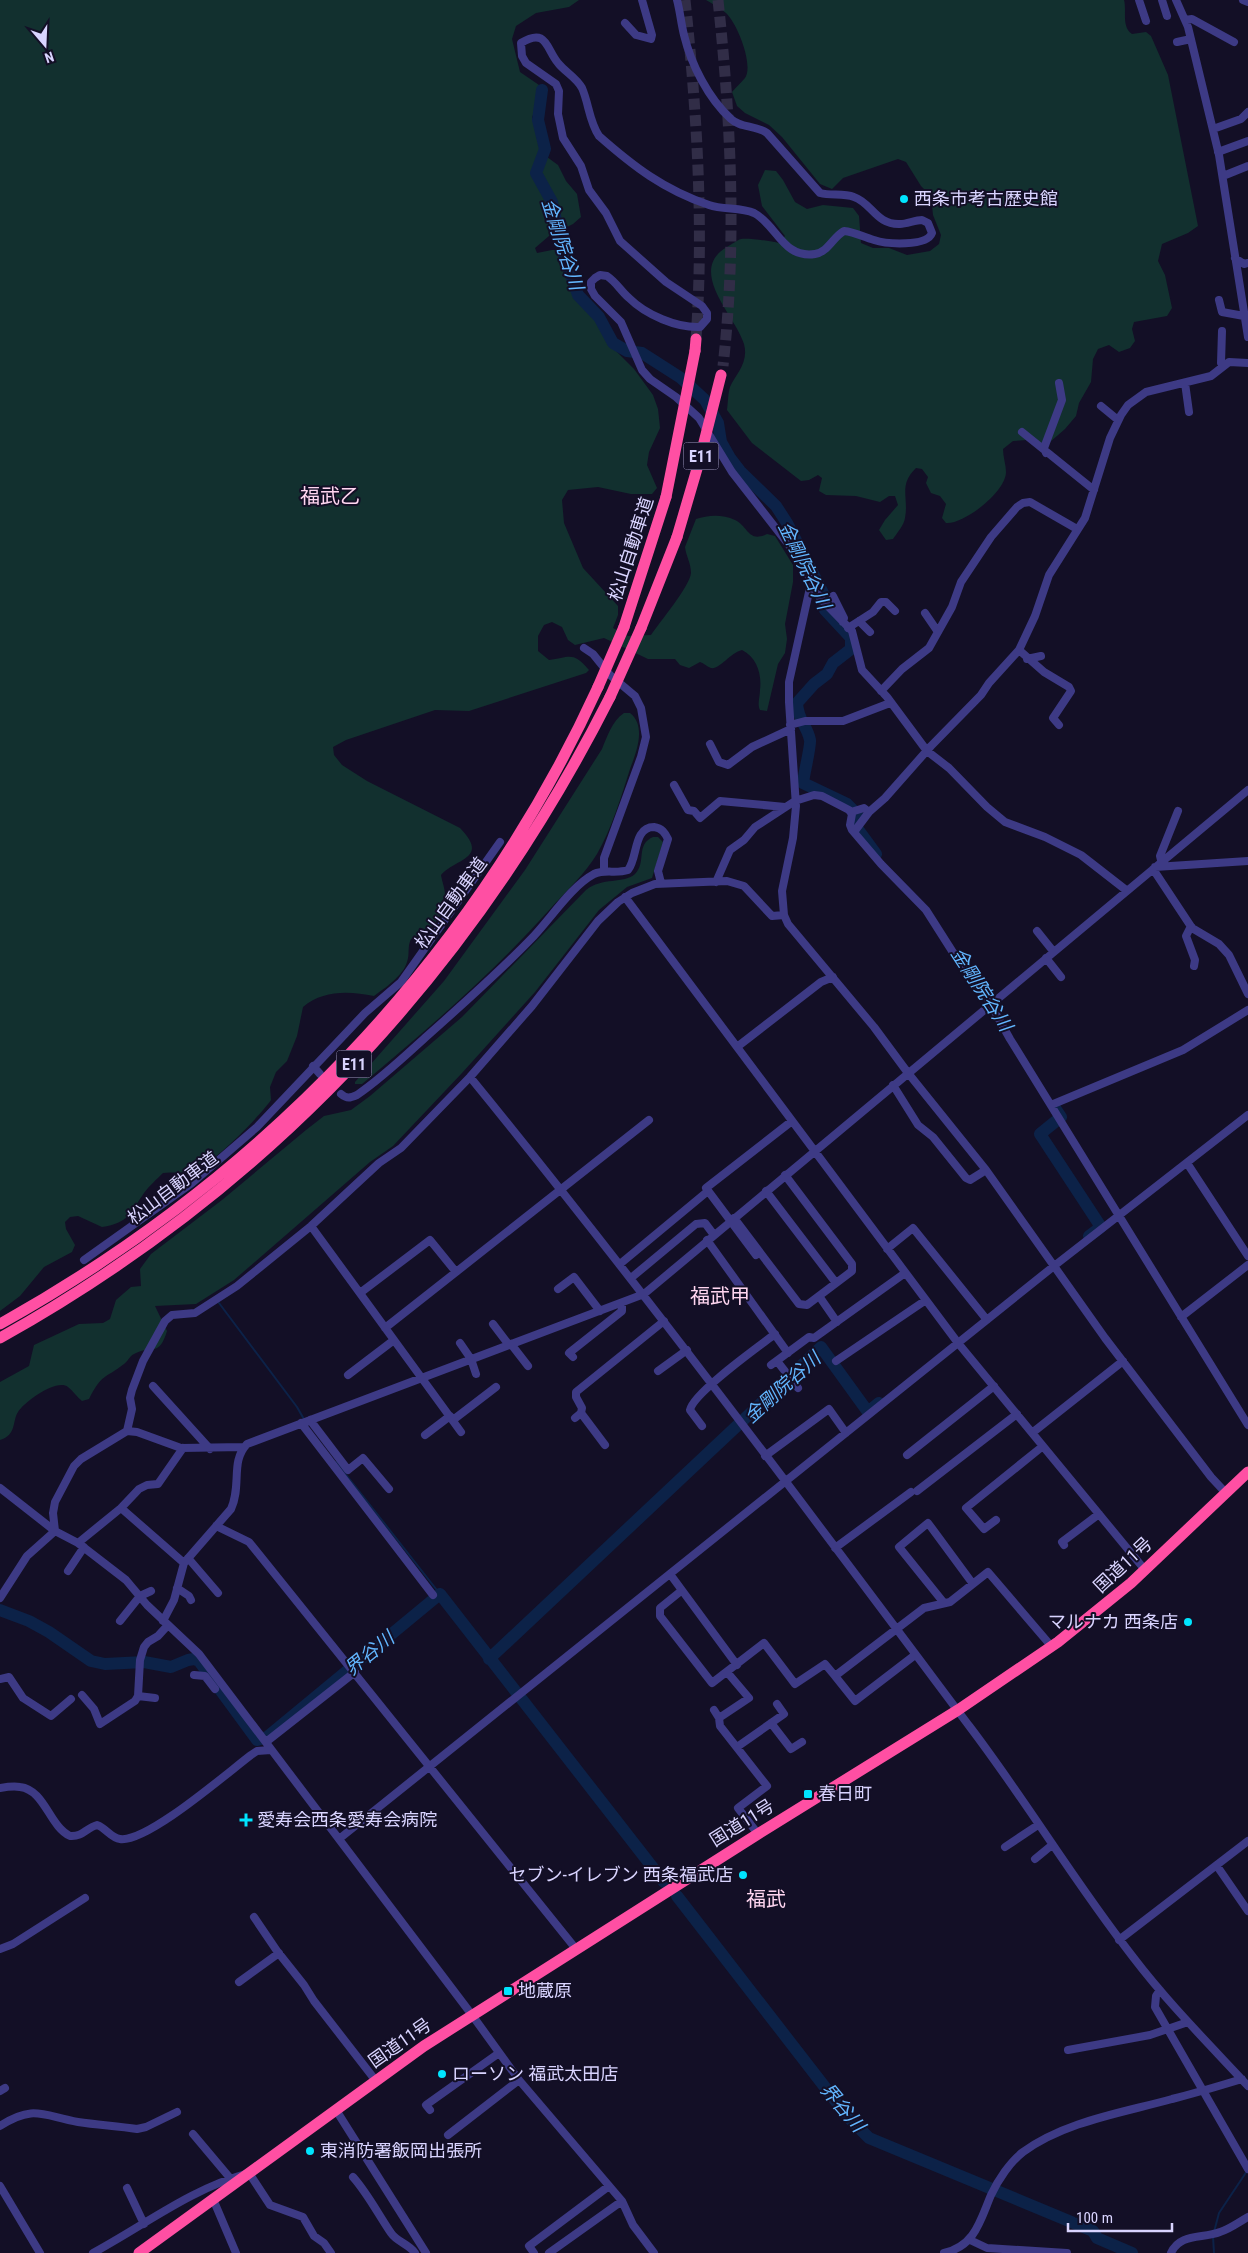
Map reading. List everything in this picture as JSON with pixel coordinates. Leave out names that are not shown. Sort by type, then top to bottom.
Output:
[{"type":"highway","name":"松山自動車道","points":[[0,1324],[102,1262],[211,1184],[304,1101],[421,973],[480,894],[538,804],[573,742],[624,627],[666,497],[696,339]]},
{"type":"highway","name":"松山自動車道","points":[[0,1338],[134,1254],[256,1159],[373,1045],[448,956],[510,870],[560,790],[610,697],[641,628],[677,537],[699,462],[722,370]]},
{"type":"highway","name":"国道11号","points":[[139,2253],[424,2046],[758,1834],[958,1710],[1052,1647],[1109,1602],[1145,1570],[1248,1472]]},
{"type":"street","points":[[625,23],[636,35],[651,39],[652,35],[642,0]]},
{"type":"street","points":[[677,0],[684,35],[697,70],[713,98],[731,120],[767,133],[820,193],[853,196],[860,199],[876,215],[890,223],[900,224],[922,220],[928,223],[932,234],[926,241],[916,243],[882,242],[844,231],[837,234],[822,252],[816,254],[796,252],[786,246],[753,213],[721,209],[705,204],[660,184],[638,170],[599,136],[594,129],[578,82],[557,62],[547,43],[539,38],[526,40],[521,43],[522,56],[526,63],[534,70],[556,84],[559,91],[558,114],[563,138],[580,166],[589,190],[606,213],[620,241],[666,282],[702,306],[706,313],[705,324],[692,328],[663,319],[639,307],[607,276],[600,275],[591,282],[590,289],[621,322],[642,370],[650,380],[676,397],[699,418],[732,472],[799,558],[811,583],[823,601],[855,638],[862,670],[881,691],[927,751],[949,768],[998,817],[1081,855],[1126,890]]},
{"type":"street","points":[[1139,0],[1146,21]]},
{"type":"street","points":[[1162,0],[1167,16]]},
{"type":"street","points":[[1176,0],[1191,39],[1218,152],[1248,337]]},
{"type":"street","points":[[1244,0],[1248,2]]},
{"type":"street","points":[[1185,20],[1192,20],[1231,40],[1224,48]]},
{"type":"street","points":[[1177,42],[1191,39]]},
{"type":"street","points":[[1213,129],[1241,119],[1248,112]]},
{"type":"street","points":[[1218,152],[1248,141]]},
{"type":"street","points":[[1223,176],[1248,166]]},
{"type":"street","points":[[1235,258],[1247,266]]},
{"type":"street","points":[[1219,300],[1222,312],[1244,316]]},
{"type":"street","points":[[1222,331],[1223,366]]},
{"type":"street","points":[[1248,363],[1229,362],[1211,376],[1152,390],[1140,395],[1128,405],[1118,420],[1103,458],[1084,518],[1048,575],[1035,616],[1018,650],[981,695],[885,798],[860,811],[850,825],[856,830],[881,864],[926,910],[954,954],[990,1004],[1248,1425]]},
{"type":"street","points":[[1046,453],[1044,448],[1062,400],[1060,383]]},
{"type":"street","points":[[1185,383],[1189,412]]},
{"type":"street","points":[[1101,406],[1118,420]]},
{"type":"street","points":[[1022,432],[1094,490]]},
{"type":"street","points":[[881,691],[902,669],[925,652],[952,607],[961,582],[991,537],[1020,505],[1030,502],[1077,529]]},
{"type":"street","points":[[811,583],[790,676],[789,702],[795,801],[793,838],[782,891],[784,915],[793,932],[874,1027],[908,1073],[986,1170],[1123,1361],[1225,1492]]},
{"type":"street","points":[[833,596],[844,618],[845,625]]},
{"type":"street","points":[[804,609],[812,601],[823,601]]},
{"type":"street","points":[[845,625],[859,621],[873,612],[881,602],[886,602],[895,611]]},
{"type":"street","points":[[925,613],[938,632]]},
{"type":"street","points":[[859,621],[870,632]]},
{"type":"street","points":[[584,648],[593,654],[610,675],[635,696],[641,708],[646,737],[641,757],[604,858],[604,871]]},
{"type":"street","points":[[1018,650],[1044,672],[1069,687],[1071,691],[1053,718],[1058,725]]},
{"type":"street","points":[[1027,659],[1041,656]]},
{"type":"street","points":[[710,744],[719,762],[728,765],[752,747],[805,721],[844,721],[890,703]]},
{"type":"street","points":[[674,785],[688,810],[694,810],[700,818],[720,801],[785,807]]},
{"type":"street","points":[[55,1531],[53,1513],[55,1502],[74,1466],[81,1459],[127,1431],[137,1432],[165,1444],[183,1448],[244,1447],[252,1442],[644,1294],[1154,868],[1161,860],[1248,790]]},
{"type":"street","points":[[716,882],[730,850],[744,840],[755,827],[795,801],[814,795],[822,796],[860,811]]},
{"type":"street","points":[[856,830],[860,811]]},
{"type":"street","points":[[1161,860],[1160,856],[1178,811]]},
{"type":"street","points":[[341,1094],[351,1098],[357,1095],[406,1055],[531,940],[580,884],[594,874],[604,871],[628,870],[635,859],[641,833],[647,828],[659,828],[668,839],[658,871],[661,883]]},
{"type":"street","points":[[84,1260],[192,1183],[257,1127],[365,1013],[401,982],[500,842]]},
{"type":"street","points":[[1154,868],[1248,861]]},
{"type":"street","points":[[1154,868],[1190,926],[1224,949],[1248,994]]},
{"type":"street","points":[[127,1431],[132,1408],[130,1398],[132,1390],[143,1361],[165,1321],[172,1315],[195,1313],[237,1286],[311,1226],[379,1162],[402,1148],[470,1077],[532,1006],[598,921],[626,896],[661,883],[733,882],[744,886],[768,913],[775,916],[784,915]]},
{"type":"street","points":[[626,896],[958,1343],[1145,1570]]},
{"type":"street","points":[[1190,926],[1186,936],[1195,960],[1194,966]]},
{"type":"street","points":[[1037,931],[1053,951]]},
{"type":"street","points":[[1046,958],[1060,977]]},
{"type":"street","points":[[737,1047],[821,982],[833,977]]},
{"type":"street","points":[[1051,1105],[1183,1050],[1248,1010]]},
{"type":"street","points":[[313,1066],[320,1074]]},
{"type":"street","points":[[470,1077],[562,1189],[712,1383],[958,1710],[1120,1940],[1188,2022],[1248,2086]]},
{"type":"street","points":[[893,1085],[918,1124],[933,1136],[966,1178],[970,1180],[986,1170]]},
{"type":"street","points":[[339,1839],[1054,1266],[1248,1115]]},
{"type":"street","points":[[385,1328],[562,1189],[565,1184],[649,1120]]},
{"type":"street","points":[[785,1175],[852,1264],[852,1271],[807,1305],[799,1304],[706,1188],[792,1122]]},
{"type":"street","points":[[1187,1163],[1248,1256]]},
{"type":"street","points":[[620,1264],[708,1191]]},
{"type":"street","points":[[766,1191],[836,1284]]},
{"type":"street","points":[[732,1220],[798,1310]]},
{"type":"street","points":[[631,1278],[696,1224],[705,1223],[714,1235]]},
{"type":"street","points":[[311,1226],[461,1432]]},
{"type":"street","points":[[888,1249],[913,1228],[987,1320]]},
{"type":"street","points":[[360,1293],[430,1240],[456,1272]]},
{"type":"street","points":[[707,1240],[788,1353]]},
{"type":"street","points":[[1181,1317],[1248,1265]]},
{"type":"street","points":[[798,1388],[774,1363],[809,1336],[814,1338],[905,1273]]},
{"type":"street","points":[[558,1289],[574,1277],[600,1311]]},
{"type":"street","points":[[819,1296],[837,1322]]},
{"type":"street","points":[[836,1361],[926,1300]]},
{"type":"street","points":[[573,1357],[569,1352],[622,1311],[622,1303]]},
{"type":"street","points":[[605,1445],[578,1416],[582,1408],[576,1397],[576,1392],[664,1321]]},
{"type":"street","points":[[493,1324],[528,1366]]},
{"type":"street","points":[[702,1426],[690,1410],[691,1406],[712,1383],[774,1334]]},
{"type":"street","points":[[348,1375],[394,1340]]},
{"type":"street","points":[[460,1343],[471,1359],[476,1374]]},
{"type":"street","points":[[658,1371],[687,1350]]},
{"type":"street","points":[[1032,1433],[1123,1361]]},
{"type":"street","points":[[153,1386],[210,1448]]},
{"type":"street","points":[[907,1455],[994,1386]]},
{"type":"street","points":[[425,1434],[496,1387]]},
{"type":"street","points":[[766,1456],[829,1409],[846,1433]]},
{"type":"street","points":[[835,1548],[1016,1414]]},
{"type":"street","points":[[305,1422],[348,1470],[363,1458],[389,1489]]},
{"type":"street","points":[[305,1422],[433,1595]]},
{"type":"street","points":[[996,1520],[984,1529],[966,1508],[1043,1446]]},
{"type":"street","points":[[82,1696],[94,1709],[100,1724],[131,1704],[138,1696],[140,1662],[148,1642],[158,1636],[166,1623],[186,1560],[234,1502],[238,1483],[238,1459],[244,1447]]},
{"type":"street","points":[[68,1571],[81,1545],[139,1489],[147,1485],[158,1484],[183,1448]]},
{"type":"street","points":[[0,1488],[55,1531],[81,1545],[126,1580],[198,1654],[216,1689]]},
{"type":"street","points":[[121,1508],[186,1560],[218,1593]]},
{"type":"street","points":[[1064,1546],[1062,1542],[1099,1514]]},
{"type":"street","points":[[944,1603],[899,1547],[928,1523],[973,1584]]},
{"type":"street","points":[[216,1526],[249,1542],[353,1669],[576,1949]]},
{"type":"street","points":[[0,1598],[27,1556],[55,1531]]},
{"type":"street","points":[[835,1676],[924,1608],[950,1602],[988,1572],[1052,1647]]},
{"type":"street","points":[[670,1574],[737,1665]]},
{"type":"street","points":[[178,1588],[189,1596],[191,1600]]},
{"type":"street","points":[[120,1621],[140,1596],[151,1591]]},
{"type":"street","points":[[681,1591],[660,1608],[660,1616],[712,1683],[764,1643],[795,1684],[825,1664],[855,1700],[915,1655]]},
{"type":"street","points":[[264,1740],[353,1669]]},
{"type":"street","points":[[720,1718],[749,1698],[727,1672]]},
{"type":"street","points":[[194,1675],[208,1673]]},
{"type":"street","points":[[208,1673],[264,1740],[472,2015],[518,2080],[622,2201],[633,2225],[654,2253]]},
{"type":"street","points":[[0,1679],[8,1678],[23,1698],[37,1705],[51,1716],[71,1699]]},
{"type":"street","points":[[138,1696],[156,1698]]},
{"type":"street","points":[[736,1747],[784,1714],[777,1704]]},
{"type":"street","points":[[714,1710],[720,1718],[720,1726],[767,1786],[738,1808],[758,1834]]},
{"type":"street","points":[[771,1723],[791,1749],[802,1742]]},
{"type":"street","points":[[0,1788],[20,1787],[32,1792],[57,1826],[70,1836],[82,1835],[97,1825],[114,1838],[128,1839],[146,1832],[162,1822],[257,1751],[271,1750]]},
{"type":"street","points":[[1005,1847],[1038,1825]]},
{"type":"street","points":[[1120,1940],[1248,1841]]},
{"type":"street","points":[[1035,1859],[1052,1845]]},
{"type":"street","points":[[1217,1866],[1248,1911]]},
{"type":"street","points":[[0,1949],[12,1944],[85,1898]]},
{"type":"street","points":[[254,1917],[376,2081]]},
{"type":"street","points":[[239,1982],[279,1953]]},
{"type":"street","points":[[1160,1990],[1154,2002],[1155,2007],[1248,2170]]},
{"type":"street","points":[[1068,2050],[1141,2037],[1188,2022]]},
{"type":"street","points":[[430,2110],[426,2105],[499,2053]]},
{"type":"street","points":[[944,2253],[961,2247],[970,2240],[981,2222],[996,2186],[1020,2154],[1046,2137],[1085,2123],[1242,2079]]},
{"type":"street","points":[[448,2135],[518,2080]]},
{"type":"street","points":[[336,2110],[426,2253]]},
{"type":"street","points":[[0,2126],[16,2117],[37,2113],[78,2122],[137,2129],[146,2127],[177,2112]]},
{"type":"street","points":[[193,2134],[230,2178]]},
{"type":"street","points":[[93,2253],[177,2203],[230,2178],[250,2173],[270,2205],[303,2218],[314,2236],[324,2243],[331,2253]]},
{"type":"street","points":[[353,2177],[370,2198],[391,2233],[408,2244],[415,2253]]},
{"type":"street","points":[[0,2186],[40,2253]]},
{"type":"street","points":[[534,2253],[529,2246],[609,2186]]},
{"type":"street","points":[[127,2188],[144,2224]]},
{"type":"street","points":[[213,2199],[235,2251],[227,2253]]},
{"type":"street","points":[[549,2253],[622,2201]]},
{"type":"street","points":[[1171,2253],[1174,2247],[1181,2241],[1214,2234],[1248,2217]]},
{"type":"street","points":[[970,2240],[987,2248],[1067,2253]]},
{"type":"green space","points":[[0,0],[579,0],[569,7],[536,13],[516,26],[512,39],[520,72],[539,85],[541,98],[532,117],[542,148],[547,157],[558,165],[566,181],[577,194],[581,217],[573,224],[549,236],[535,248],[537,253],[566,250],[571,260],[566,269],[567,278],[581,305],[596,319],[611,346],[634,369],[653,395],[658,409],[660,428],[649,452],[647,465],[657,488],[652,494],[631,494],[598,487],[568,490],[562,500],[564,523],[583,568],[618,606],[618,615],[613,628],[628,636],[651,635],[685,586],[691,573],[685,547],[696,519],[710,516],[725,517],[740,523],[749,533],[756,537],[767,534],[775,536],[793,565],[793,582],[785,624],[787,639],[785,653],[778,664],[767,711],[760,710],[759,708],[760,684],[755,662],[742,650],[733,654],[714,668],[700,662],[689,668],[680,665],[675,659],[648,659],[604,638],[575,645],[568,640],[562,627],[552,622],[544,625],[538,636],[538,651],[549,660],[567,657],[575,658],[589,670],[586,673],[469,711],[435,710],[346,740],[333,747],[334,755],[342,765],[367,781],[460,828],[468,838],[472,846],[471,852],[467,857],[447,869],[441,875],[445,902],[440,916],[430,928],[411,939],[408,959],[402,972],[374,996],[337,993],[319,997],[303,1007],[297,1036],[287,1061],[276,1072],[270,1087],[271,1100],[256,1118],[221,1152],[199,1168],[190,1172],[163,1173],[146,1190],[128,1216],[118,1223],[102,1227],[78,1216],[70,1217],[65,1222],[66,1229],[75,1245],[72,1252],[44,1267],[20,1296],[0,1311]]},
{"type":"green space","points":[[706,0],[1124,0],[1125,23],[1129,31],[1132,34],[1146,32],[1151,36],[1168,75],[1198,226],[1188,233],[1162,244],[1158,261],[1165,275],[1172,308],[1167,316],[1134,322],[1132,329],[1135,341],[1130,348],[1119,352],[1109,345],[1098,349],[1093,359],[1091,382],[1079,403],[1076,416],[1050,442],[1041,444],[1027,440],[1013,441],[1003,449],[1006,472],[999,489],[982,506],[963,519],[946,523],[942,518],[946,504],[940,496],[931,493],[926,483],[928,477],[922,469],[916,468],[907,480],[905,492],[906,511],[903,523],[893,539],[886,540],[879,530],[898,505],[895,496],[889,496],[880,502],[856,496],[826,495],[819,491],[822,478],[818,475],[809,480],[801,481],[752,443],[727,410],[730,387],[741,368],[745,351],[739,333],[717,294],[712,281],[711,268],[716,257],[727,247],[739,240],[754,239],[779,243],[785,236],[762,206],[758,185],[765,170],[776,171],[795,202],[807,209],[823,205],[853,208],[859,216],[861,243],[873,248],[889,248],[907,255],[930,251],[939,244],[941,235],[933,215],[931,196],[921,186],[906,162],[898,159],[843,178],[832,189],[820,184],[782,137],[769,125],[745,113],[737,106],[732,92],[745,78],[747,72],[746,54],[730,18],[724,11]]},
{"type":"green space","points":[[624,713],[630,713],[635,718],[638,725],[639,740],[612,823],[597,854],[587,868],[528,933],[483,978],[362,1084],[355,1084],[444,981],[525,870],[602,749],[613,725]]},
{"type":"green space","points":[[653,837],[658,837],[663,842],[652,878],[627,887],[599,910],[535,992],[393,1146],[370,1162],[234,1280],[196,1304],[155,1306],[167,1331],[161,1344],[155,1349],[132,1355],[124,1364],[101,1380],[89,1399],[82,1401],[68,1387],[63,1385],[49,1388],[21,1408],[16,1416],[12,1431],[0,1440],[0,1382],[29,1366],[34,1345],[79,1324],[103,1323],[110,1319],[116,1300],[131,1287],[141,1286],[140,1269],[151,1254],[222,1200],[324,1116],[351,1110],[370,1096],[462,1017],[586,890],[599,883],[625,879],[635,874],[640,864],[644,844]]},
{"type":"waterway","name":"金剛院谷川","points":[[542,90],[538,120],[545,149],[536,173],[552,202],[564,256],[578,295],[599,317],[613,343],[627,351],[642,353],[681,378],[705,400],[718,423],[721,442],[730,458],[740,471],[776,506],[787,523],[824,595],[825,610],[851,638],[851,649],[833,663],[827,674],[814,684],[797,703],[799,714],[810,740],[803,783],[847,804],[857,814],[854,824],[876,854]]},
{"type":"waterway","name":"金剛院谷川","points":[[1055,1108],[1061,1117],[1040,1134],[1101,1227],[1089,1236]]},
{"type":"waterway","points":[[219,1303],[297,1407],[305,1421]]},
{"type":"waterway","name":"金剛院谷川","points":[[489,1659],[821,1347],[868,1412],[879,1403]]},
{"type":"waterway","points":[[336,1462],[440,1594]]},
{"type":"waterway","name":"界谷川","points":[[0,1610],[29,1621],[49,1632],[91,1661],[105,1664],[144,1662],[171,1667],[188,1660],[194,1659],[199,1661],[257,1740],[267,1737],[440,1594],[664,1882]]},
{"type":"waterway","name":"界谷川","points":[[677,1896],[848,2117],[869,2138],[1093,2231],[1097,2238],[1132,2253]]},
{"type":"waterway","points":[[1214,2232],[1219,2213],[1247,2171]]},
{"type":"waterway","points":[[1213,2236],[1214,2253]]},
{"type":"tunnel","points":[[685,0],[693,84],[698,169],[699,254],[696,339]]},
{"type":"tunnel","points":[[718,0],[723,46],[731,183],[730,274],[723,366]]},
{"type":"place","name":"西条市考古歴史館","points":[[904,199]]},
{"type":"place","name":"マルナカ 西条店","points":[[1188,1622]]},
{"type":"place","name":"春日町","points":[[808,1794]]},
{"type":"place","name":"愛寿会西条愛寿会病院","points":[[246,1820]]},
{"type":"place","name":"セブン-イレブン 西条福武店","points":[[743,1875]]},
{"type":"place","name":"地蔵原","points":[[508,1991]]},
{"type":"place","name":"ローソン 福武太田店","points":[[442,2074]]},
{"type":"place","name":"東消防署飯岡出張所","points":[[310,2151]]},
{"type":"district","name":"福武乙","points":[[330,496]]},
{"type":"district","name":"福武甲","points":[[720,1296]]},
{"type":"district","name":"福武","points":[[766,1899]]}]
